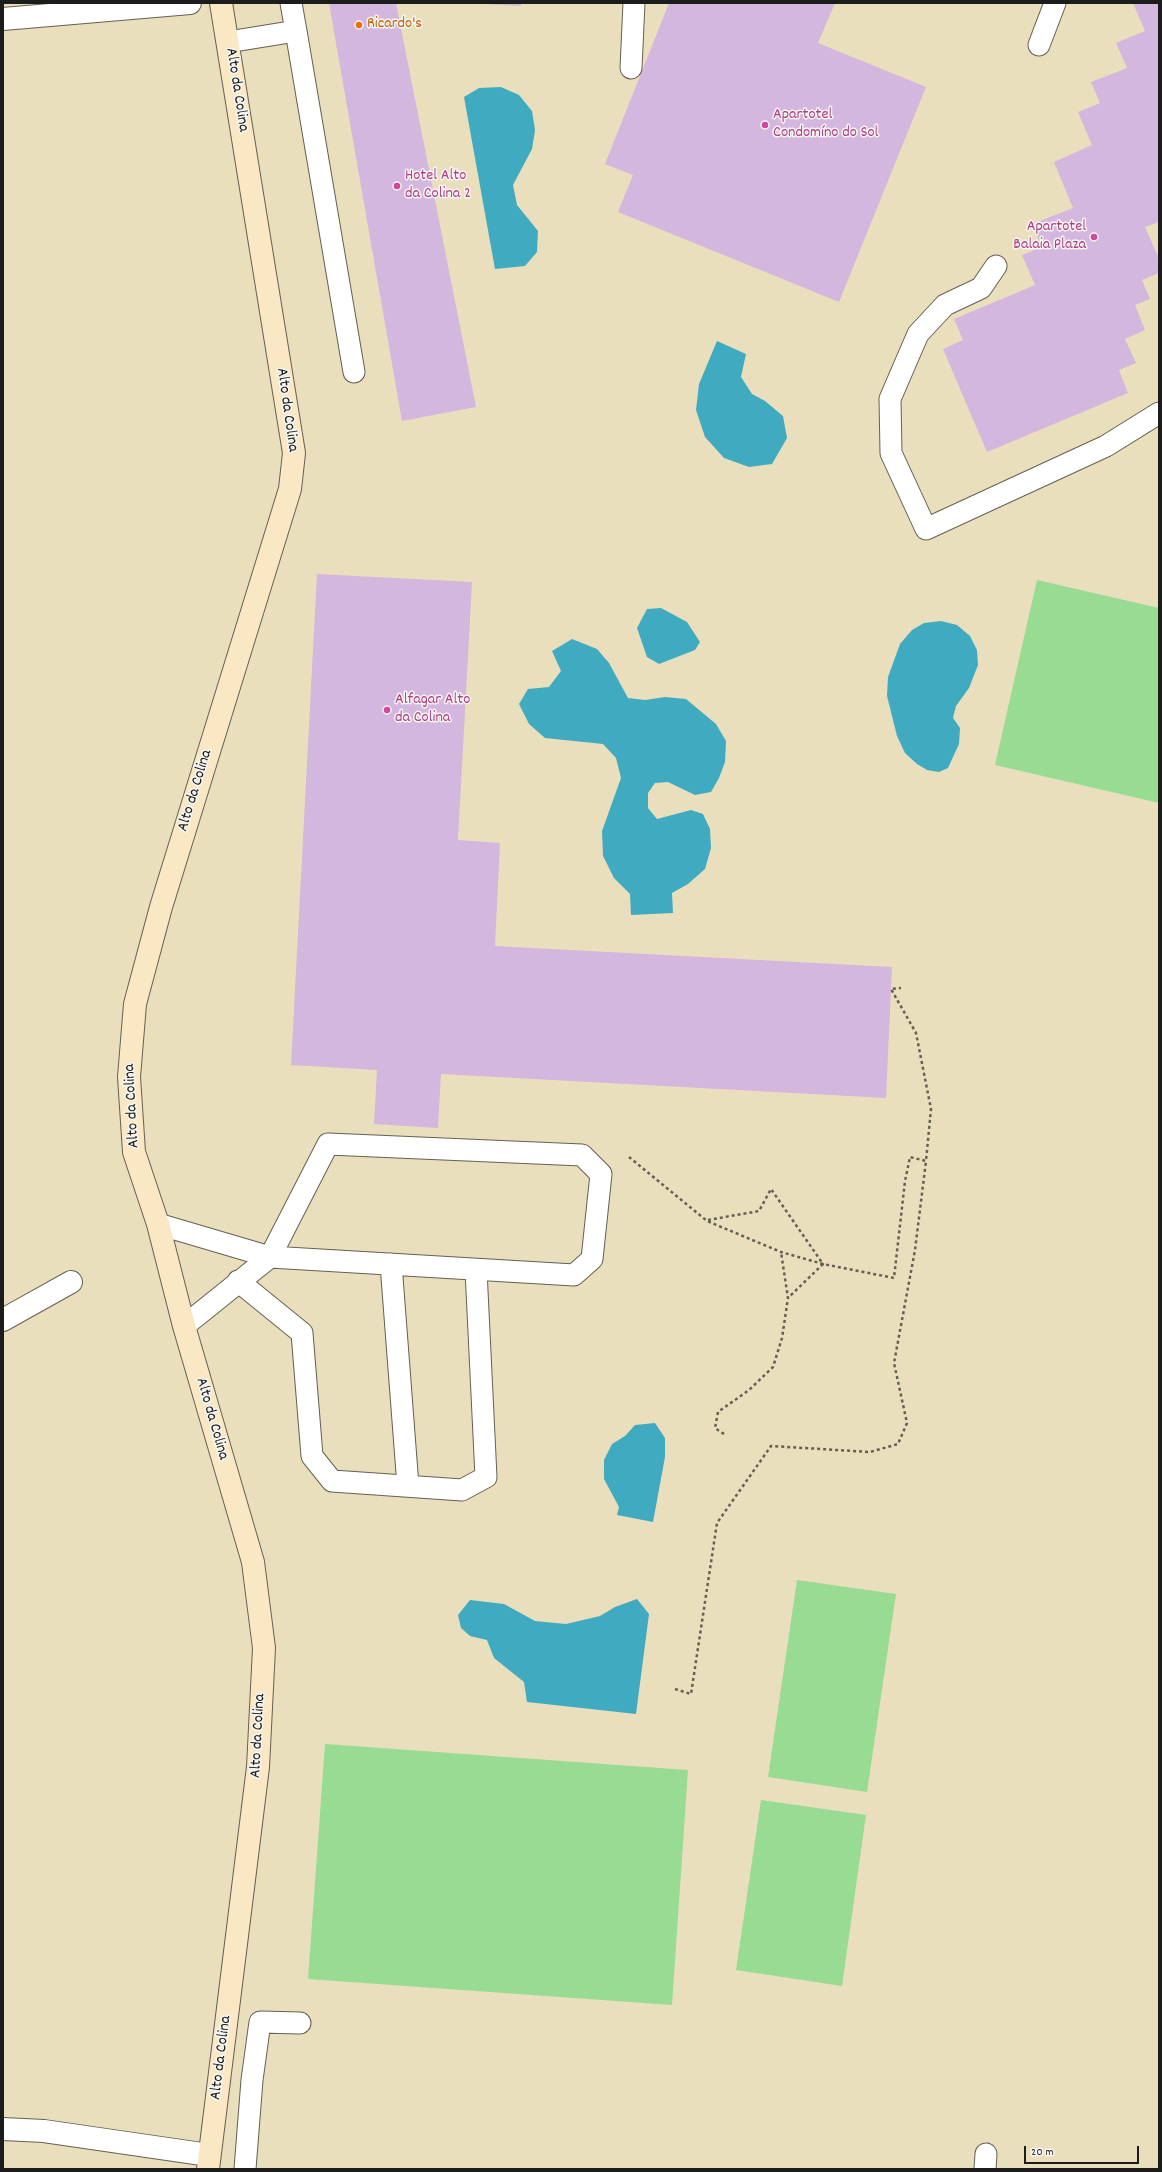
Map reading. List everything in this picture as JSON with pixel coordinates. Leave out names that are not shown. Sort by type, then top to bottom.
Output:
[{"type":"street","points":[[3,19],[190,3]]},
{"type":"street","name":"Alto da Colina","points":[[208,2162],[258,1767],[264,1648],[253,1562],[184,1326],[158,1224],[134,1152],[128,1077],[135,1004],[161,907],[290,490],[294,453],[221,3]]},
{"type":"street","points":[[3,1320],[71,1282]]},
{"type":"street","points":[[3,2129],[44,2131],[208,2162]]},
{"type":"lane","points":[[291,3],[354,372]]},
{"type":"lane","points":[[631,68],[634,3]]},
{"type":"lane","points":[[1039,45],[1055,3]]},
{"type":"lane","points":[[228,42],[296,31]]},
{"type":"lane","points":[[996,266],[981,288],[945,305],[918,334],[890,399],[891,453],[926,529],[1106,446],[1159,413]]},
{"type":"lane","points":[[158,1224],[270,1257],[574,1275],[592,1259],[600,1174],[582,1155],[328,1144],[270,1257],[238,1281],[184,1326]]},
{"type":"lane","points":[[391,1264],[408,1486]]},
{"type":"lane","points":[[238,1281],[302,1333],[312,1456],[332,1481],[462,1490],[486,1477],[476,1270]]},
{"type":"lane","points":[[245,2169],[252,2080],[260,2022],[300,2023]]},
{"type":"path","points":[[675,1689],[691,1694],[717,1523],[771,1446],[870,1452],[898,1444],[907,1423],[894,1363],[916,1250],[931,1108],[916,1033],[891,989],[901,988]]},
{"type":"path","points":[[624,1153],[707,1221],[781,1252],[824,1264],[894,1278],[905,1181],[910,1157],[926,1161]]},
{"type":"path","points":[[707,1221],[759,1211],[771,1189],[824,1264]]},
{"type":"path","points":[[724,1434],[715,1428],[718,1412],[749,1390],[773,1367],[782,1338],[788,1298],[781,1252]]},
{"type":"path","points":[[788,1298],[824,1264]]},
{"type":"green space","points":[[1037,580],[1159,608],[1159,803],[995,765]]},
{"type":"green space","points":[[797,1580],[896,1594],[867,1792],[768,1777]]},
{"type":"green space","points":[[325,1744],[688,1770],[672,2005],[308,1979]]},
{"type":"green space","points":[[761,1800],[866,1815],[842,1986],[736,1970]]},
{"type":"water","points":[[501,87],[519,95],[532,111],[535,130],[532,149],[513,185],[517,205],[538,231],[537,252],[525,266],[495,269],[464,97],[479,88]]},
{"type":"water","points":[[717,341],[746,354],[741,377],[752,394],[765,401],[783,416],[787,438],[772,464],[749,467],[724,458],[705,437],[696,410],[699,384]]},
{"type":"water","points":[[661,608],[687,622],[700,642],[695,650],[659,664],[647,657],[637,628],[647,609]]},
{"type":"water","points":[[941,621],[957,625],[970,636],[977,650],[978,665],[969,688],[956,706],[953,718],[960,728],[959,744],[948,768],[939,772],[927,770],[917,764],[905,753],[897,736],[887,696],[888,677],[900,644],[912,630],[924,623]]},
{"type":"water","points":[[572,639],[597,649],[609,663],[628,698],[645,700],[665,697],[686,699],[716,724],[726,741],[725,762],[719,778],[711,792],[695,795],[668,782],[655,783],[648,793],[648,808],[657,819],[691,810],[703,814],[710,829],[711,848],[705,869],[688,884],[672,893],[673,913],[631,915],[630,894],[614,878],[603,856],[602,831],[621,778],[616,758],[603,744],[545,738],[529,724],[519,704],[528,689],[549,687],[561,671],[552,651]]},
{"type":"water","points":[[655,1423],[665,1438],[665,1457],[653,1522],[617,1515],[619,1507],[604,1479],[604,1460],[612,1444],[625,1436],[635,1425]]},
{"type":"water","points":[[637,1599],[649,1614],[636,1714],[527,1702],[524,1682],[494,1658],[487,1640],[470,1636],[461,1628],[458,1615],[470,1600],[504,1604],[535,1621],[566,1624],[600,1616],[615,1607]]},
{"type":"building","name":"Hotel Alto da Colina 2","points":[[329,3],[396,3],[476,407],[402,421]]},
{"type":"building","points":[[464,3],[521,3],[521,6]]},
{"type":"building","name":"Apartotel Condomíno do Sol","points":[[669,3],[835,3],[818,43],[926,87],[839,302],[618,212],[633,175],[605,164]]},
{"type":"building","name":"Apartotel Balaia Plaza","points":[[1133,3],[1159,3],[1159,222],[1145,227],[1159,259],[1159,273],[1142,280],[1150,299],[1135,305],[1145,330],[1125,339],[1136,363],[1119,370],[1128,393],[987,452],[943,349],[963,340],[954,319],[1035,285],[1022,255],[1042,247],[1032,224],[1073,208],[1054,162],[1092,145],[1078,112],[1100,103],[1091,82],[1127,68],[1116,43],[1145,31]]},
{"type":"building","name":"Alfagar Alto da Colina","points":[[317,574],[472,582],[458,840],[500,843],[495,946],[892,967],[886,1098],[441,1074],[438,1128],[374,1124],[377,1070],[291,1065]]},
{"type":"place","name":"Ricardo's","points":[[359,25]]},
{"type":"place","name":"Apartotel Condomíno do Sol","points":[[765,125]]},
{"type":"place","name":"Hotel Alto da Colina 2","points":[[397,186]]},
{"type":"place","name":"Apartotel Balaia Plaza","points":[[1094,237]]},
{"type":"place","name":"Alfagar Alto da Colina","points":[[387,710]]}]
